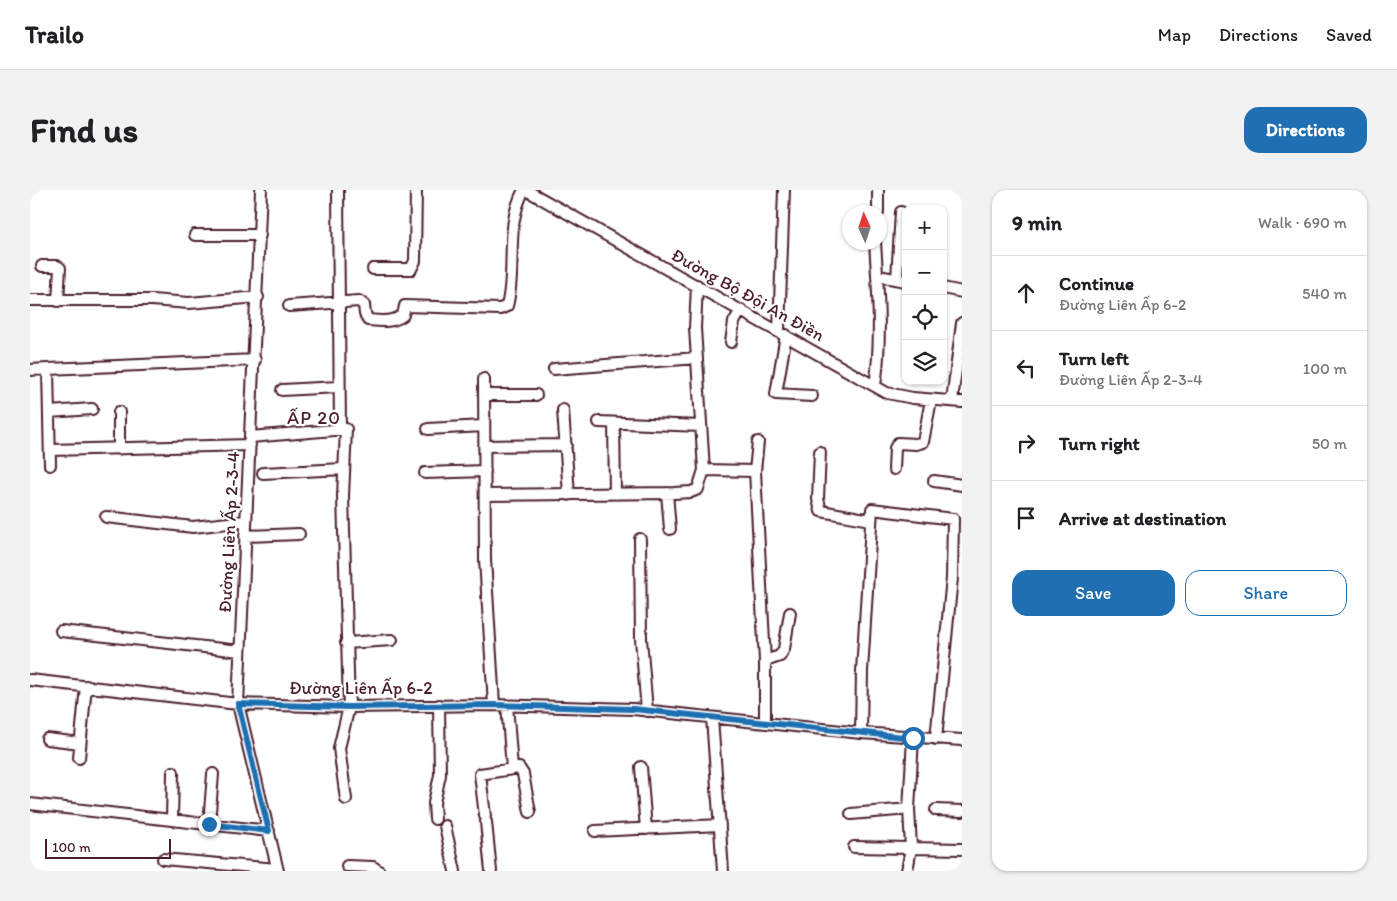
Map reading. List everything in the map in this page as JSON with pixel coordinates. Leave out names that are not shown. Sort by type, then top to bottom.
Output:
[{"type":"street","name":"Đường Liên Ấp 2-3-4","points":[[262,190],[238,704],[277,870]]},
{"type":"street","points":[[338,190],[338,386],[340,430]]},
{"type":"street","points":[[374,269],[411,269],[414,261],[416,190]]},
{"type":"street","points":[[289,306],[359,301],[364,305],[364,314],[368,320],[382,321],[397,320],[403,315],[405,306],[500,309],[507,306],[513,223],[516,204],[525,190]]},
{"type":"street","name":"Đường Bộ Đội An Điền","points":[[525,190],[540,194],[887,393],[957,402]]},
{"type":"street","points":[[784,190],[782,333],[776,394],[812,396]]},
{"type":"street","points":[[878,190],[878,205]]},
{"type":"street","points":[[878,276],[901,280],[901,212]]},
{"type":"street","points":[[195,235],[260,235]]},
{"type":"street","points":[[875,386],[878,363],[878,276],[876,250]]},
{"type":"street","points":[[42,266],[56,266],[60,268],[58,301]]},
{"type":"street","points":[[485,495],[667,493],[691,492],[698,489],[704,470],[695,328],[697,285]]},
{"type":"street","points":[[947,289],[962,292]]},
{"type":"street","points":[[30,300],[152,300],[189,303],[258,297]]},
{"type":"street","points":[[731,342],[734,322],[741,310]]},
{"type":"street","points":[[957,402],[962,323]]},
{"type":"street","points":[[554,369],[697,358]]},
{"type":"street","points":[[30,370],[255,360]]},
{"type":"street","points":[[48,369],[50,465]]},
{"type":"street","points":[[484,379],[485,559],[494,705]]},
{"type":"street","points":[[282,390],[338,386]]},
{"type":"street","points":[[484,395],[536,395]]},
{"type":"street","points":[[894,469],[895,448],[898,443],[917,444],[923,442],[931,400]]},
{"type":"street","points":[[49,412],[92,409]]},
{"type":"street","points":[[563,410],[569,495]]},
{"type":"street","points":[[119,412],[119,449]]},
{"type":"street","points":[[599,422],[701,426]]},
{"type":"street","points":[[614,422],[615,494]]},
{"type":"street","points":[[428,429],[484,426]]},
{"type":"street","points":[[50,450],[119,449],[250,441],[346,429],[342,496],[349,707],[339,748],[346,799]]},
{"type":"street","points":[[758,442],[755,471],[765,661],[765,723]]},
{"type":"street","points":[[485,446],[566,445]]},
{"type":"street","points":[[820,452],[818,499],[821,511],[871,520]]},
{"type":"street","points":[[263,473],[344,469]]},
{"type":"street","points":[[704,470],[755,471]]},
{"type":"street","points":[[425,472],[485,471]]},
{"type":"street","points":[[934,481],[962,485]]},
{"type":"street","points":[[667,493],[670,529]]},
{"type":"street","points":[[861,733],[862,671],[872,509],[952,519],[958,543],[957,574],[936,739]]},
{"type":"street","points":[[106,518],[193,527],[246,521]]},
{"type":"street","points":[[245,536],[298,534]]},
{"type":"street","points":[[640,539],[641,640],[647,711]]},
{"type":"street","points":[[765,661],[780,656],[784,649],[790,613]]},
{"type":"street","points":[[61,631],[240,651]]},
{"type":"street","points":[[346,643],[392,640]]},
{"type":"street","name":"Đường Liên Ấp 6-2","points":[[30,680],[238,704],[349,707],[507,705],[647,711],[913,738],[962,740]]},
{"type":"street","points":[[79,758],[86,686]]},
{"type":"street","points":[[434,819],[434,803],[440,775],[439,705]]},
{"type":"street","points":[[507,705],[512,768]]},
{"type":"street","points":[[712,718],[723,871]]},
{"type":"street","points":[[907,871],[910,848],[909,809],[913,738]]},
{"type":"street","points":[[47,739],[80,742]]},
{"type":"street","points":[[640,767],[646,829]]},
{"type":"street","points":[[491,871],[480,774],[519,768],[523,774],[530,812]]},
{"type":"street","points":[[172,820],[173,772]]},
{"type":"street","points":[[209,824],[213,774]]},
{"type":"street","points":[[30,804],[269,831]]},
{"type":"street","points":[[851,814],[909,809]]},
{"type":"street","points":[[936,810],[962,811]]},
{"type":"street","points":[[594,831],[720,825]]},
{"type":"street","points":[[445,826],[454,871]]},
{"type":"street","points":[[854,847],[962,849]]},
{"type":"street","points":[[163,859],[277,870]]},
{"type":"street","points":[[347,866],[373,868],[379,871]]},
{"type":"district","name":"ẤP 20","points":[[314,417]]},
{"type":"route","points":[[209,824],[269,831],[238,704],[349,707],[494,705],[633,709],[913,738]]}]
